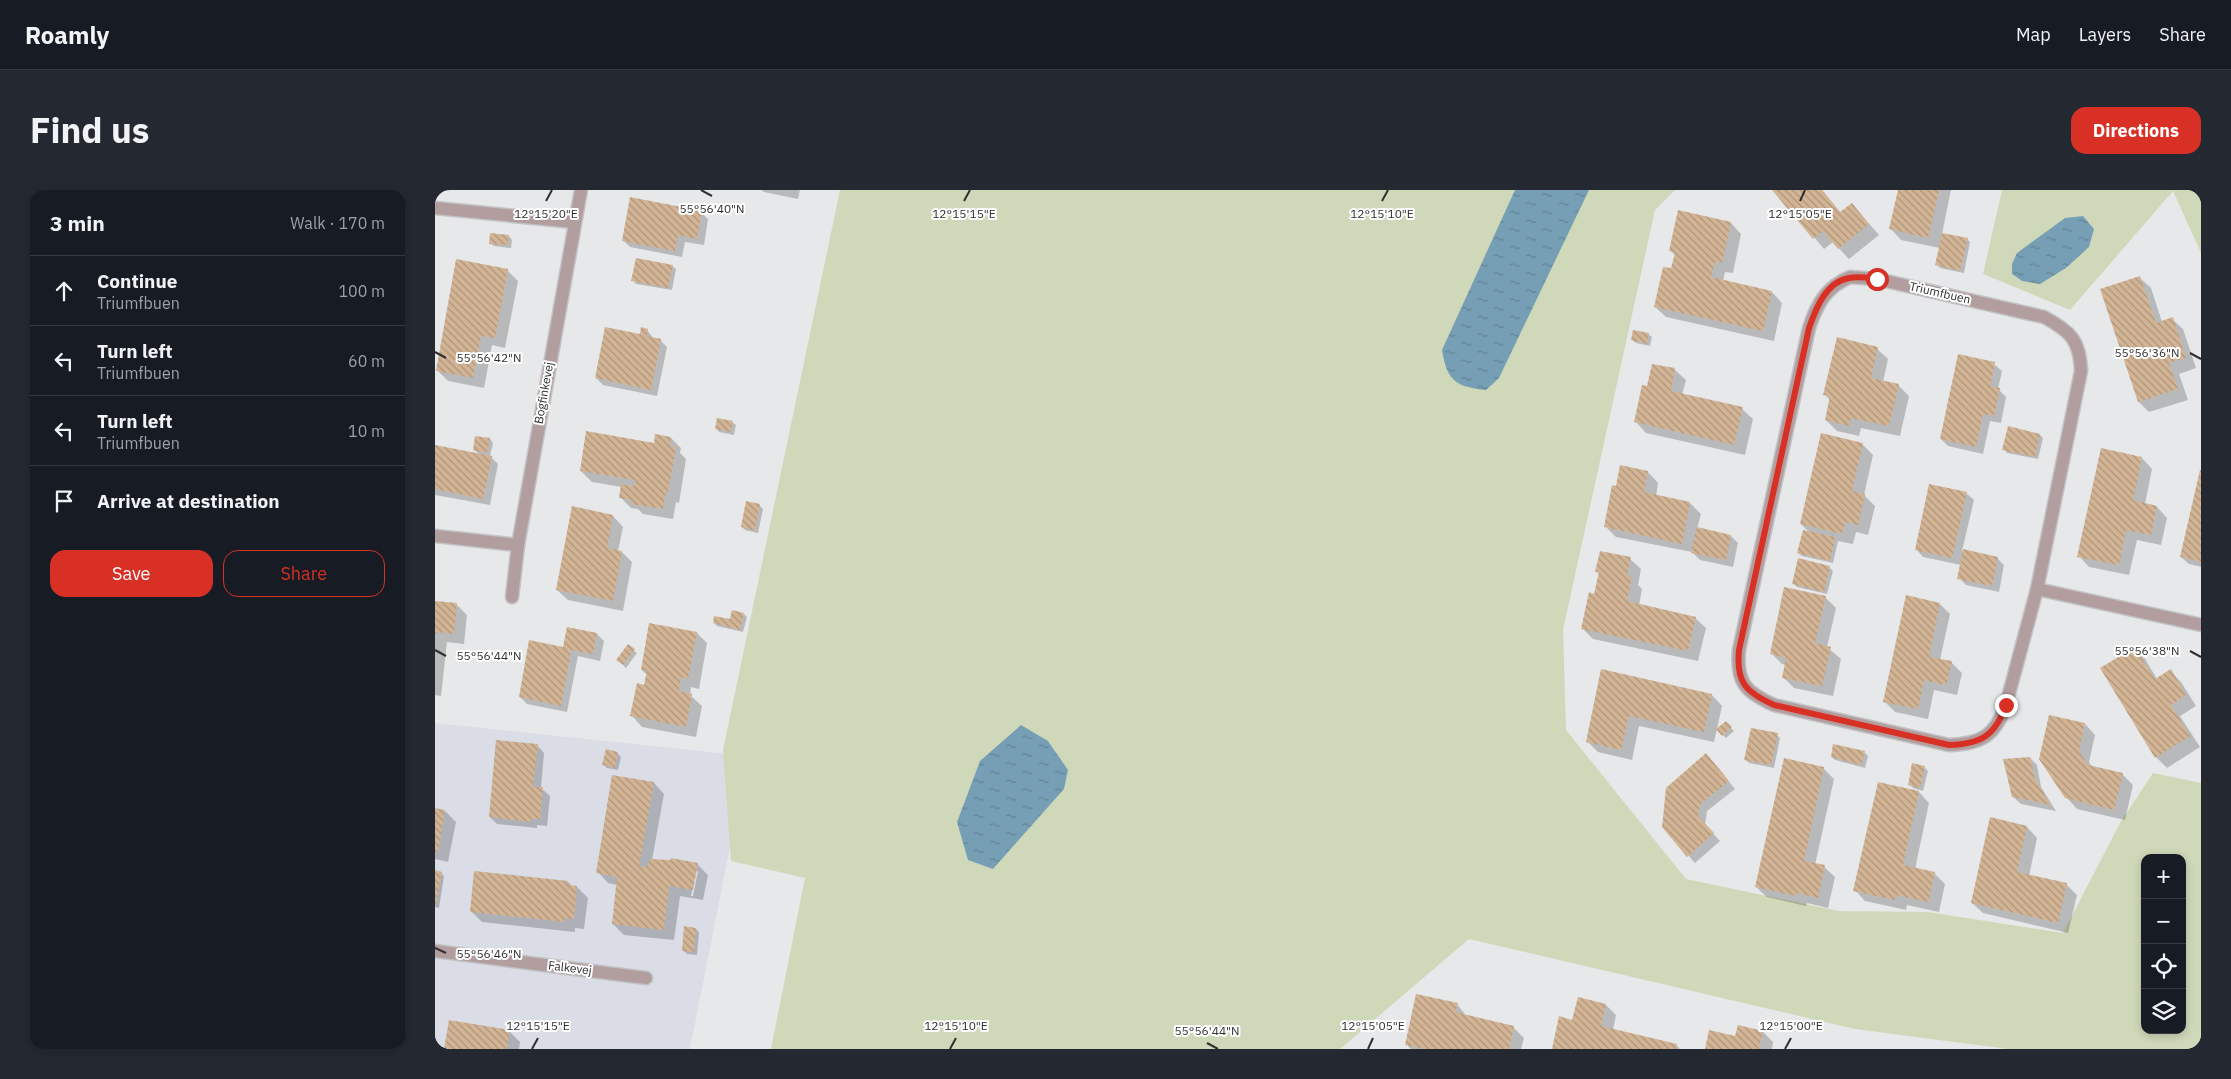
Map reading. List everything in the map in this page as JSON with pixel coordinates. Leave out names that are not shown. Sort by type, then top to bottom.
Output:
[{"type":"street","name":"Bogfinkevej","points":[[512,597],[518,545],[581,190]]},
{"type":"street","points":[[435,208],[574,222]]},
{"type":"street","name":"Triumfbuen","points":[[1850,277],[1877,279],[2044,317],[2060,325],[2073,337],[2081,354],[2081,371],[2037,589],[2000,721],[1989,735],[1971,744],[1949,745],[1774,705],[1757,698],[1743,686],[1737,668],[1739,650],[1809,328],[1816,307],[1828,290],[1839,282],[1850,277]]},
{"type":"street","points":[[435,536],[518,545]]},
{"type":"street","points":[[2037,589],[2201,625]]},
{"type":"street","name":"Falkevej","points":[[435,951],[646,978]]},
{"type":"shaded area","points":[[435,723],[748,756],[690,1049],[435,1049]]},
{"type":"green space","points":[[840,190],[1675,190],[1655,210],[1563,630],[1566,730],[1686,879],[1839,911],[1928,912],[2063,933],[2120,823],[2153,773],[2201,783],[2201,1049],[2008,1049],[1855,1029],[1469,939],[1340,1049],[771,1049],[805,878],[731,861],[723,750]]},
{"type":"green space","points":[[2002,190],[2201,190],[2201,253],[2173,191],[2070,310],[1983,274]]},
{"type":"water","points":[[1515,190],[1589,190],[1499,378],[1486,390],[1476,389],[1460,384],[1450,375],[1442,350]]},
{"type":"water","points":[[2083,216],[2094,229],[2089,247],[2066,268],[2040,284],[2022,281],[2012,274],[2012,264],[2017,253],[2065,218]]},
{"type":"water","points":[[1021,725],[1048,741],[1068,770],[1064,789],[993,869],[968,860],[957,822],[980,761]]},
{"type":"building","points":[[1772,190],[1822,190],[1840,212],[1852,203],[1869,224],[1838,249],[1823,231],[1813,239]]},
{"type":"building","points":[[1898,190],[1939,190],[1928,238],[1889,229]]},
{"type":"building","points":[[630,197],[702,211],[697,239],[678,235],[675,251],[622,241]]},
{"type":"building","points":[[1678,210],[1731,222],[1722,263],[1715,262],[1711,277],[1772,291],[1763,331],[1654,307],[1663,267],[1671,268],[1675,253],[1669,251]]},
{"type":"building","points":[[490,233],[509,235],[508,245],[489,244]]},
{"type":"building","points":[[1942,233],[1968,238],[1960,271],[1935,265]]},
{"type":"building","points":[[636,258],[673,265],[668,288],[631,281]]},
{"type":"building","points":[[456,259],[508,269],[495,338],[481,336],[473,378],[436,371]]},
{"type":"building","points":[[2140,276],[2156,323],[2173,317],[2186,358],[2169,363],[2178,389],[2138,402],[2100,289]]},
{"type":"building","points":[[605,327],[640,334],[641,327],[648,329],[647,336],[661,339],[651,390],[595,378]]},
{"type":"building","points":[[1633,330],[1649,333],[1647,344],[1631,340]]},
{"type":"building","points":[[1837,337],[1878,347],[1871,378],[1899,384],[1889,426],[1851,418],[1849,426],[1825,420],[1830,396],[1823,395]]},
{"type":"building","points":[[1958,354],[1995,362],[1990,386],[2000,388],[1994,416],[1983,414],[1976,447],[1940,439]]},
{"type":"building","points":[[1652,364],[1675,368],[1671,391],[1743,407],[1734,445],[1634,422],[1642,385],[1647,386]]},
{"type":"building","points":[[717,418],[733,421],[731,432],[715,429]]},
{"type":"building","points":[[2008,426],[2040,434],[2035,457],[2002,450]]},
{"type":"building","points":[[586,431],[654,443],[655,434],[671,437],[670,446],[676,447],[663,509],[631,504],[632,500],[619,498],[621,484],[634,486],[635,480],[580,471]]},
{"type":"building","points":[[1821,433],[1863,443],[1852,491],[1865,494],[1858,525],[1845,522],[1842,534],[1800,524]]},
{"type":"building","points":[[475,436],[490,438],[487,453],[473,450]]},
{"type":"building","points":[[435,445],[492,456],[483,499],[435,489]]},
{"type":"building","points":[[2101,448],[2142,457],[2133,500],[2157,506],[2151,535],[2126,530],[2119,565],[2077,557]]},
{"type":"building","points":[[1620,465],[1648,471],[1644,492],[1690,502],[1682,544],[1604,527],[1612,485],[1616,486]]},
{"type":"building","points":[[2201,470],[2201,562],[2180,557]]},
{"type":"building","points":[[1929,484],[1967,492],[1952,558],[1915,550]]},
{"type":"building","points":[[746,501],[760,504],[755,530],[741,527]]},
{"type":"building","points":[[572,506],[613,515],[607,548],[622,551],[613,601],[556,590]]},
{"type":"building","points":[[1697,527],[1731,535],[1726,560],[1691,553]]},
{"type":"building","points":[[1803,530],[1835,537],[1830,561],[1797,553]]},
{"type":"building","points":[[1963,549],[1998,557],[1992,586],[1957,579]]},
{"type":"building","points":[[1600,551],[1631,557],[1627,576],[1632,577],[1627,601],[1696,617],[1688,651],[1581,629],[1589,592],[1594,594],[1599,572],[1595,572]]},
{"type":"building","points":[[1798,558],[1830,566],[1824,592],[1792,584]]},
{"type":"building","points":[[1784,587],[1826,596],[1815,643],[1831,647],[1822,686],[1782,678],[1786,658],[1770,654]]},
{"type":"building","points":[[1906,595],[1940,603],[1929,657],[1952,661],[1946,685],[1924,680],[1918,709],[1883,702]]},
{"type":"building","points":[[435,601],[457,603],[454,634],[437,632],[435,635]]},
{"type":"building","points":[[732,610],[744,613],[740,630],[713,623],[714,616],[730,619]]},
{"type":"building","points":[[649,623],[697,632],[688,679],[681,677],[679,691],[692,694],[686,727],[630,716],[637,683],[644,685],[647,671],[641,670]]},
{"type":"building","points":[[567,627],[597,633],[593,654],[571,650],[561,706],[519,697],[529,640],[563,647]]},
{"type":"building","points":[[628,644],[635,649],[623,665],[616,660]]},
{"type":"building","points":[[2135,647],[2155,679],[2171,669],[2186,695],[2171,705],[2190,736],[2155,758],[2100,668]]},
{"type":"building","points":[[1601,669],[1712,694],[1704,732],[1629,716],[1621,750],[1586,742]]},
{"type":"building","points":[[2049,715],[2085,723],[2079,751],[2088,765],[2123,773],[2114,810],[2065,798],[2039,759]]},
{"type":"building","points":[[1726,721],[1732,727],[1722,736],[1716,729]]},
{"type":"building","points":[[1751,728],[1778,733],[1771,765],[1744,760]]},
{"type":"building","points":[[496,740],[538,744],[533,787],[543,787],[540,819],[530,819],[530,822],[489,817]]},
{"type":"building","points":[[1833,744],[1865,751],[1861,765],[1831,757]]},
{"type":"building","points":[[606,749],[618,752],[615,768],[602,765]]},
{"type":"building","points":[[1706,753],[1729,781],[1700,804],[1698,816],[1714,833],[1687,857],[1662,827],[1666,788]]},
{"type":"building","points":[[2030,757],[2035,779],[2051,805],[2012,797],[2003,759]]},
{"type":"building","points":[[1784,758],[1824,767],[1804,861],[1825,865],[1818,898],[1797,893],[1796,896],[1755,887]]},
{"type":"building","points":[[1912,763],[1925,766],[1920,788],[1908,785]]},
{"type":"building","points":[[612,775],[654,782],[639,866],[647,867],[650,859],[670,860],[671,858],[698,863],[693,890],[669,886],[664,930],[612,924],[617,877],[596,873]]},
{"type":"building","points":[[1878,782],[1919,791],[1903,865],[1935,872],[1928,902],[1896,895],[1895,900],[1853,891]]},
{"type":"building","points":[[435,808],[445,810],[438,852],[435,851]]},
{"type":"building","points":[[1990,817],[2027,826],[2017,872],[2067,883],[2058,923],[1971,903]]},
{"type":"building","points":[[435,870],[442,872],[436,904],[435,904]]},
{"type":"building","points":[[474,871],[568,881],[568,885],[577,886],[574,919],[565,918],[565,922],[470,912]]},
{"type":"building","points":[[684,926],[696,928],[694,952],[682,951]]},
{"type":"building","points":[[1416,994],[1458,1003],[1455,1012],[1514,1026],[1509,1049],[1424,1049],[1405,1045]]},
{"type":"building","points":[[1578,997],[1606,1004],[1601,1026],[1677,1044],[1676,1049],[1552,1049],[1559,1016],[1572,1020]]},
{"type":"building","points":[[449,1020],[510,1030],[507,1049],[444,1049]]},
{"type":"building","points":[[1738,1025],[1763,1031],[1759,1049],[1705,1049],[1709,1030],[1735,1036]]},
{"type":"route","points":[[1877,279],[1850,277],[1839,282],[1828,290],[1816,307],[1809,328],[1739,650],[1737,668],[1743,686],[1757,698],[1774,705],[1949,745],[1971,744],[1989,735],[2000,721],[2006,705]]}]
